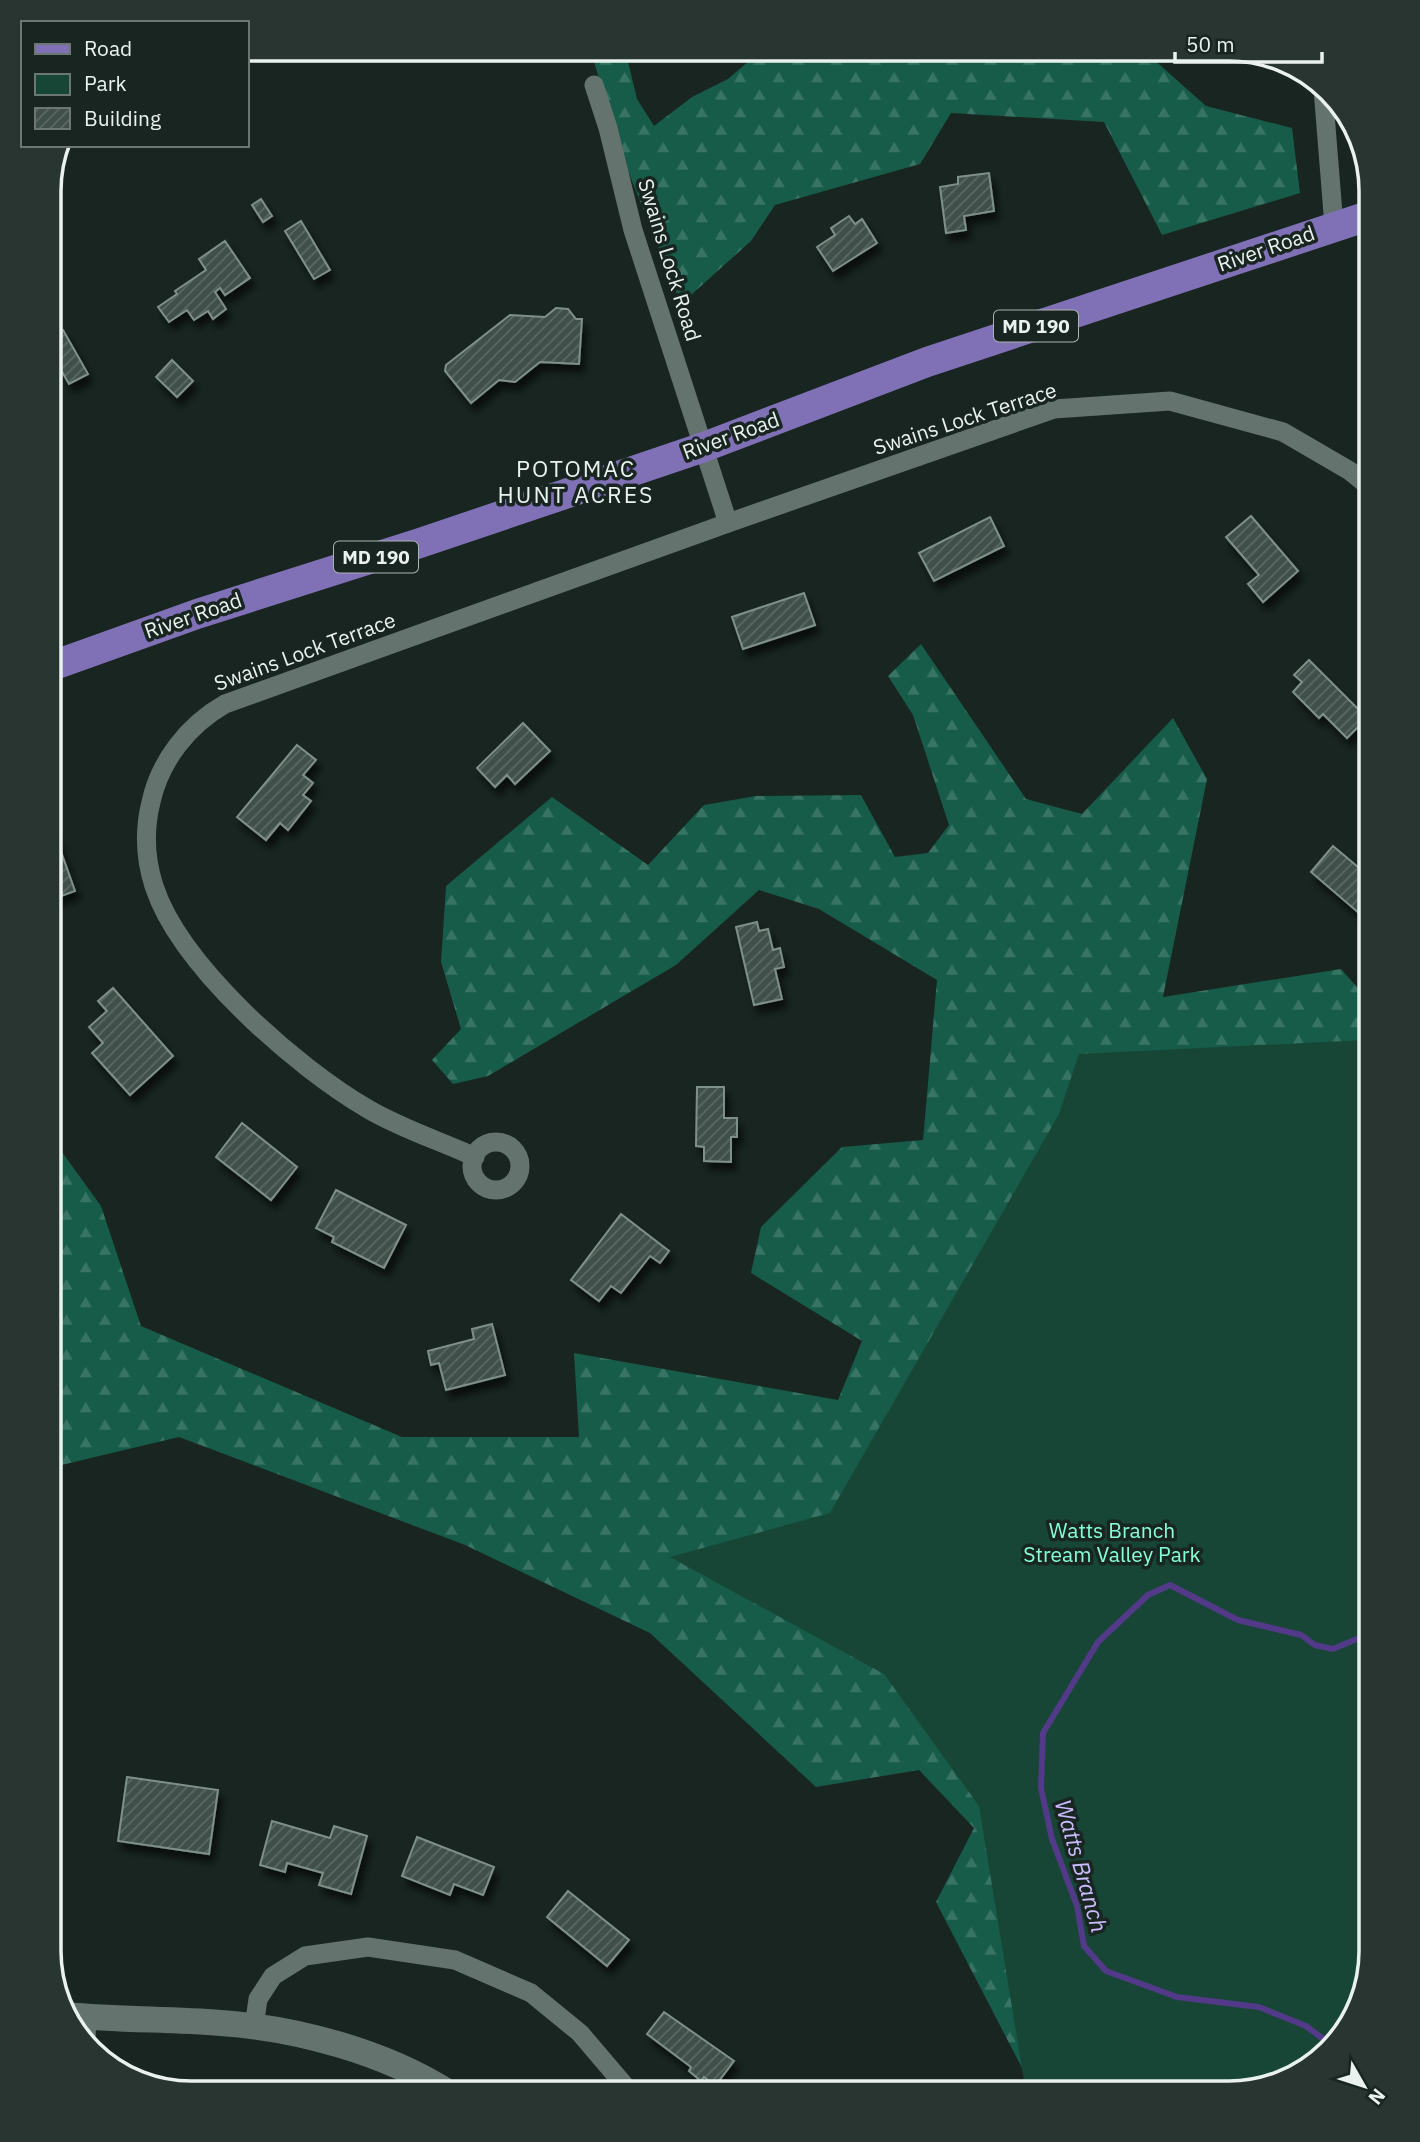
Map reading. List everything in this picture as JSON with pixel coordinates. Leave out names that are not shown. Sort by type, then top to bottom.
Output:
[{"type":"main road","name":"River Road","points":[[62,662],[197,614],[704,447],[927,362],[1359,219]]},
{"type":"main road","points":[[84,2024],[223,2023],[287,2032],[360,2051],[427,2080]]},
{"type":"street","name":"Swains Lock Road","points":[[594,85],[608,128],[633,230],[704,447]]},
{"type":"street","points":[[1324,103],[1334,226]]},
{"type":"street","name":"Swains Lock Terrace","points":[[474,1157],[369,1110],[317,1075],[246,1016],[203,967],[169,919],[154,887],[146,851],[146,821],[155,782],[172,753],[206,715],[225,704],[1054,409],[1170,401],[1283,432],[1359,478]]},
{"type":"street","points":[[704,447],[728,523]]},
{"type":"street","points":[[254,2027],[258,1999],[273,1976],[305,1956],[368,1947],[455,1961],[531,1993],[580,2033],[620,2080]]},
{"type":"green space","points":[[594,62],[628,62],[637,99],[654,126],[692,97],[728,79],[748,62],[1157,62],[1206,106],[1292,128],[1300,193],[1162,235],[1104,122],[951,113],[920,164],[775,205],[751,241],[681,304],[626,166]]},
{"type":"green space","points":[[921,644],[1026,799],[1082,814],[1173,718],[1207,779],[1163,997],[1341,969],[1359,989],[1358,1968],[1349,2001],[1321,2043],[1294,2063],[1263,2076],[1203,2081],[1029,2081],[936,1902],[974,1828],[919,1770],[816,1787],[650,1633],[465,1545],[179,1437],[61,1465],[61,1151],[101,1206],[141,1326],[402,1437],[579,1437],[574,1353],[838,1400],[862,1341],[751,1273],[761,1227],[842,1147],[923,1140],[937,980],[819,909],[759,890],[676,965],[488,1076],[453,1084],[432,1060],[461,1029],[441,962],[446,886],[552,797],[648,865],[704,805],[756,796],[861,795],[895,857],[928,853],[949,825],[913,715],[888,676]]},
{"type":"green space","name":"Watts Branch Stream Valley Park","points":[[1359,1040],[1358,1968],[1349,2001],[1321,2043],[1279,2071],[1246,2080],[1024,2081],[979,1806],[884,1674],[670,1557],[830,1513],[1059,1114],[1079,1054]]},
{"type":"building","points":[[989,173],[994,211],[964,216],[966,230],[946,233],[940,187],[958,184],[958,177]]},
{"type":"building","points":[[261,199],[272,216],[263,222],[252,205]]},
{"type":"building","points":[[849,216],[855,224],[862,219],[877,243],[833,271],[817,247],[835,235],[831,228]]},
{"type":"building","points":[[301,221],[330,270],[314,279],[285,231]]},
{"type":"building","points":[[225,241],[250,278],[225,295],[220,288],[215,292],[226,309],[213,319],[208,311],[194,320],[187,310],[169,322],[158,307],[177,294],[175,291],[206,270],[199,259]]},
{"type":"building","points":[[556,308],[568,309],[576,319],[582,319],[579,364],[540,362],[515,382],[499,380],[471,403],[445,371],[446,365],[510,315],[545,317]]},
{"type":"building","points":[[62,331],[88,374],[69,384],[62,372]]},
{"type":"building","points":[[172,360],[193,381],[177,397],[156,377]]},
{"type":"building","points":[[1251,516],[1298,571],[1263,602],[1248,584],[1259,575],[1226,537]]},
{"type":"building","points":[[990,517],[1004,546],[934,581],[919,553]]},
{"type":"building","points":[[804,593],[815,625],[743,649],[732,617]]},
{"type":"building","points":[[1309,660],[1359,710],[1359,726],[1347,738],[1323,714],[1319,718],[1293,692],[1302,682],[1294,675]]},
{"type":"building","points":[[523,723],[550,751],[515,784],[507,775],[495,787],[477,768]]},
{"type":"building","points":[[297,745],[316,760],[303,775],[313,783],[303,795],[311,801],[288,830],[280,823],[266,840],[237,817]]},
{"type":"building","points":[[1333,846],[1359,868],[1359,913],[1311,872]]},
{"type":"building","points":[[62,853],[75,891],[62,896]]},
{"type":"building","points":[[757,922],[759,931],[768,929],[773,950],[780,948],[784,967],[775,969],[782,999],[754,1005],[736,927]]},
{"type":"building","points":[[113,988],[173,1056],[130,1095],[92,1053],[103,1043],[89,1027],[107,1011],[98,1001]]},
{"type":"building","points":[[697,1087],[724,1087],[724,1118],[737,1118],[737,1137],[731,1137],[731,1162],[704,1161],[704,1147],[696,1146]]},
{"type":"building","points":[[242,1123],[297,1167],[271,1200],[216,1157]]},
{"type":"building","points":[[336,1190],[406,1225],[384,1268],[332,1242],[334,1237],[316,1228]]},
{"type":"building","points":[[621,1214],[669,1251],[660,1263],[650,1256],[621,1293],[611,1286],[599,1301],[571,1280]]},
{"type":"building","points":[[492,1324],[505,1375],[446,1390],[439,1363],[431,1365],[428,1351],[474,1339],[472,1329]]},
{"type":"building","points":[[127,1777],[218,1790],[209,1854],[118,1841]]},
{"type":"building","points":[[272,1821],[330,1838],[334,1826],[367,1836],[351,1894],[319,1885],[323,1873],[287,1863],[285,1872],[260,1865]]},
{"type":"building","points":[[417,1837],[494,1867],[483,1895],[454,1884],[450,1895],[402,1876]]},
{"type":"building","points":[[568,1891],[629,1940],[607,1966],[547,1917]]},
{"type":"building","points":[[664,2012],[734,2061],[719,2081],[708,2081],[704,2077],[700,2080],[689,2071],[691,2067],[647,2034]]},
{"type":"waterway","name":"Watts Branch","points":[[1324,2039],[1306,2026],[1259,2007],[1177,1997],[1106,1971],[1084,1946],[1077,1906],[1052,1839],[1041,1788],[1043,1733],[1098,1642],[1148,1595],[1170,1585],[1238,1620],[1301,1635],[1315,1645],[1333,1649],[1359,1638]]},
{"type":"district","name":"POTOMAC HUNT ACRES","points":[[576,482]]}]
